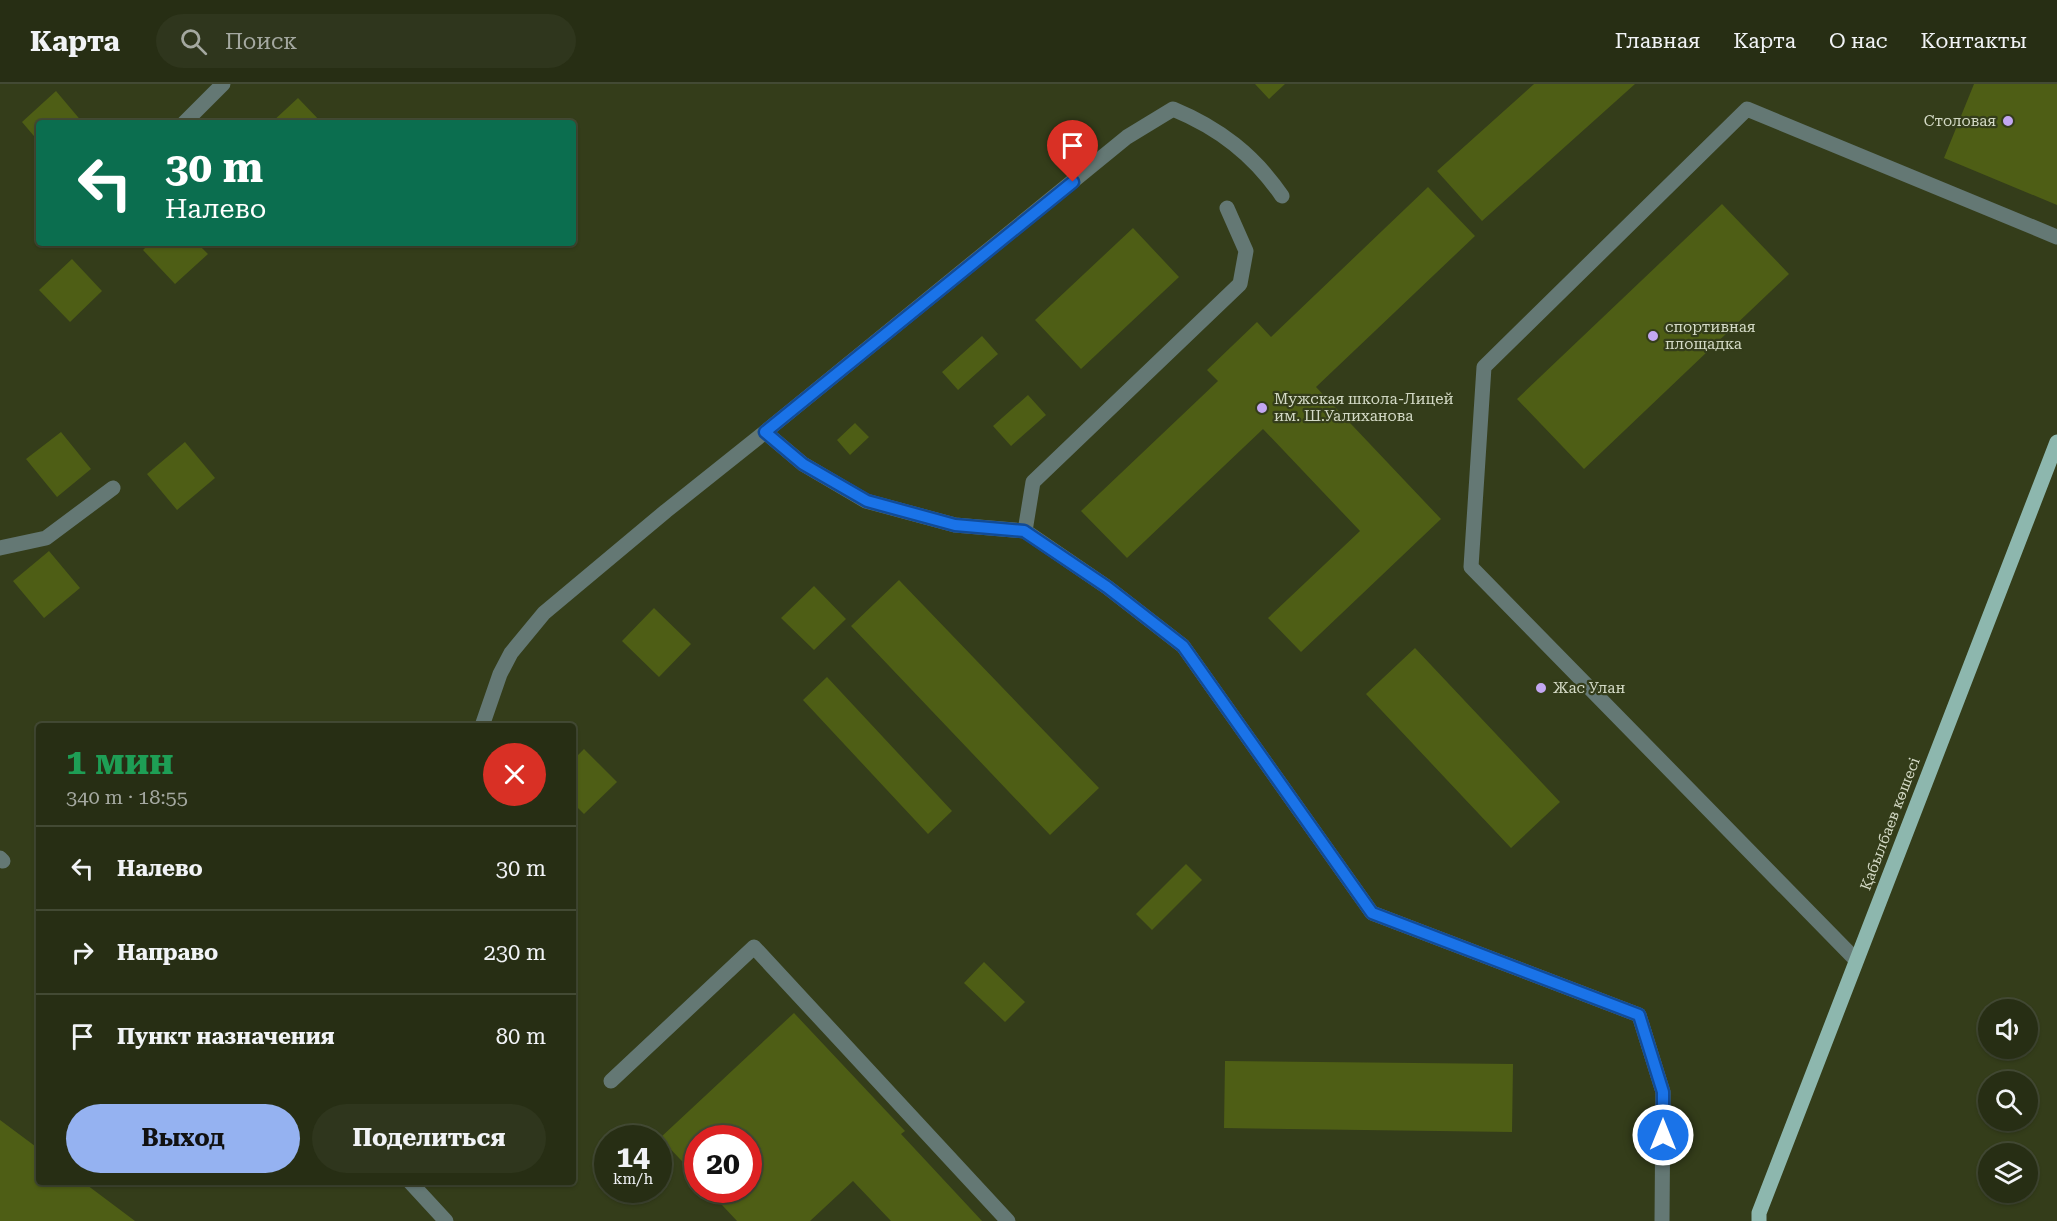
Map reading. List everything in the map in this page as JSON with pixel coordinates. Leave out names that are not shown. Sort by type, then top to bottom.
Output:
[{"type":"main road","name":"Қабылбаев көшесі","points":[[1759,1221],[1759,1213],[1857,960],[2053,464],[2057,442]]},
{"type":"street","points":[[187,120],[223,84]]},
{"type":"street","points":[[483,723],[500,674],[511,653],[544,613],[1127,137],[1173,109],[1200,120],[1237,146],[1263,169],[1282,196]]},
{"type":"street","points":[[1857,960],[1472,567],[1484,367],[1747,109],[2057,237]]},
{"type":"street","points":[[1024,531],[1033,482],[1240,284],[1246,251],[1227,208]]},
{"type":"street","points":[[765,432],[803,464],[867,501],[955,525],[1024,531],[1107,587],[1183,646],[1372,913],[1639,1015],[1663,1092],[1662,1221]]},
{"type":"street","points":[[0,548],[46,538],[113,488]]},
{"type":"street","points":[[610,1081],[754,947],[1008,1221]]},
{"type":"street","points":[[413,1185],[446,1221]]},
{"type":"building","points":[[1255,84],[1285,84],[1269,99]]},
{"type":"building","points":[[1534,84],[1635,84],[1482,221],[1437,171]]},
{"type":"building","name":"Столовая","points":[[1974,84],[2057,84],[2057,205],[1944,158]]},
{"type":"building","points":[[56,91],[80,120],[36,120],[36,138],[22,122]]},
{"type":"building","points":[[298,98],[319,120],[274,120]]},
{"type":"building","name":"Мужская школа-Лицей им. Ш.Уалиханова","points":[[1428,187],[1475,236],[1316,387],[1441,519],[1301,652],[1268,618],[1360,531],[1263,429],[1127,558],[1081,511],[1218,381],[1207,370],[1257,322],[1271,337]]},
{"type":"building","name":"спортивная площадка","points":[[1722,204],[1789,274],[1584,469],[1517,399]]},
{"type":"building","points":[[1133,228],[1179,277],[1081,369],[1035,320]]},
{"type":"building","points":[[147,246],[200,246],[208,254],[175,284],[143,250]]},
{"type":"building","points":[[72,259],[102,291],[70,322],[39,290]]},
{"type":"building","points":[[982,336],[998,354],[958,390],[942,372]]},
{"type":"building","points":[[1028,395],[1046,415],[1011,446],[993,426]]},
{"type":"building","points":[[855,423],[869,437],[850,455],[837,440]]},
{"type":"building","points":[[61,432],[91,469],[57,497],[26,459]]},
{"type":"building","points":[[185,442],[215,478],[177,510],[147,474]]},
{"type":"building","points":[[49,551],[80,588],[44,618],[13,581]]},
{"type":"building","points":[[899,580],[1099,788],[1050,835],[851,626]]},
{"type":"building","points":[[814,586],[846,619],[814,650],[781,618]]},
{"type":"building","points":[[654,608],[691,644],[659,677],[622,641]]},
{"type":"building","points":[[1415,648],[1560,802],[1511,848],[1366,694]]},
{"type":"building","points":[[827,677],[952,811],[928,834],[803,700]]},
{"type":"building","points":[[584,749],[617,782],[584,814],[576,806],[576,757]]},
{"type":"building","points":[[1186,864],[1202,880],[1152,930],[1136,914]]},
{"type":"building","points":[[984,962],[1025,1002],[1005,1022],[964,983]]},
{"type":"building","points":[[794,1013],[905,1131],[901,1134],[982,1221],[891,1221],[853,1181],[810,1221],[737,1221],[720,1203],[762,1203],[762,1125],[684,1125],[684,1163],[672,1151],[672,1127]]},
{"type":"building","points":[[1225,1061],[1513,1064],[1512,1132],[1224,1128]]},
{"type":"building","points":[[0,1120],[36,1147],[36,1185],[87,1185],[135,1221],[0,1221]]},
{"type":"place","name":"Столовая","points":[[2008,121]]},
{"type":"place","name":"спортивная площадка","points":[[1653,336]]},
{"type":"place","name":"Мужская школа-Лицей им. Ш.Уалиханова","points":[[1262,408]]},
{"type":"place","name":"Жас Улан","points":[[1541,688]]},
{"type":"route","points":[[1073,182],[765,432],[803,464],[867,501],[955,525],[1024,531],[1107,587],[1183,646],[1372,913],[1639,1015],[1663,1092],[1663,1135]]}]
